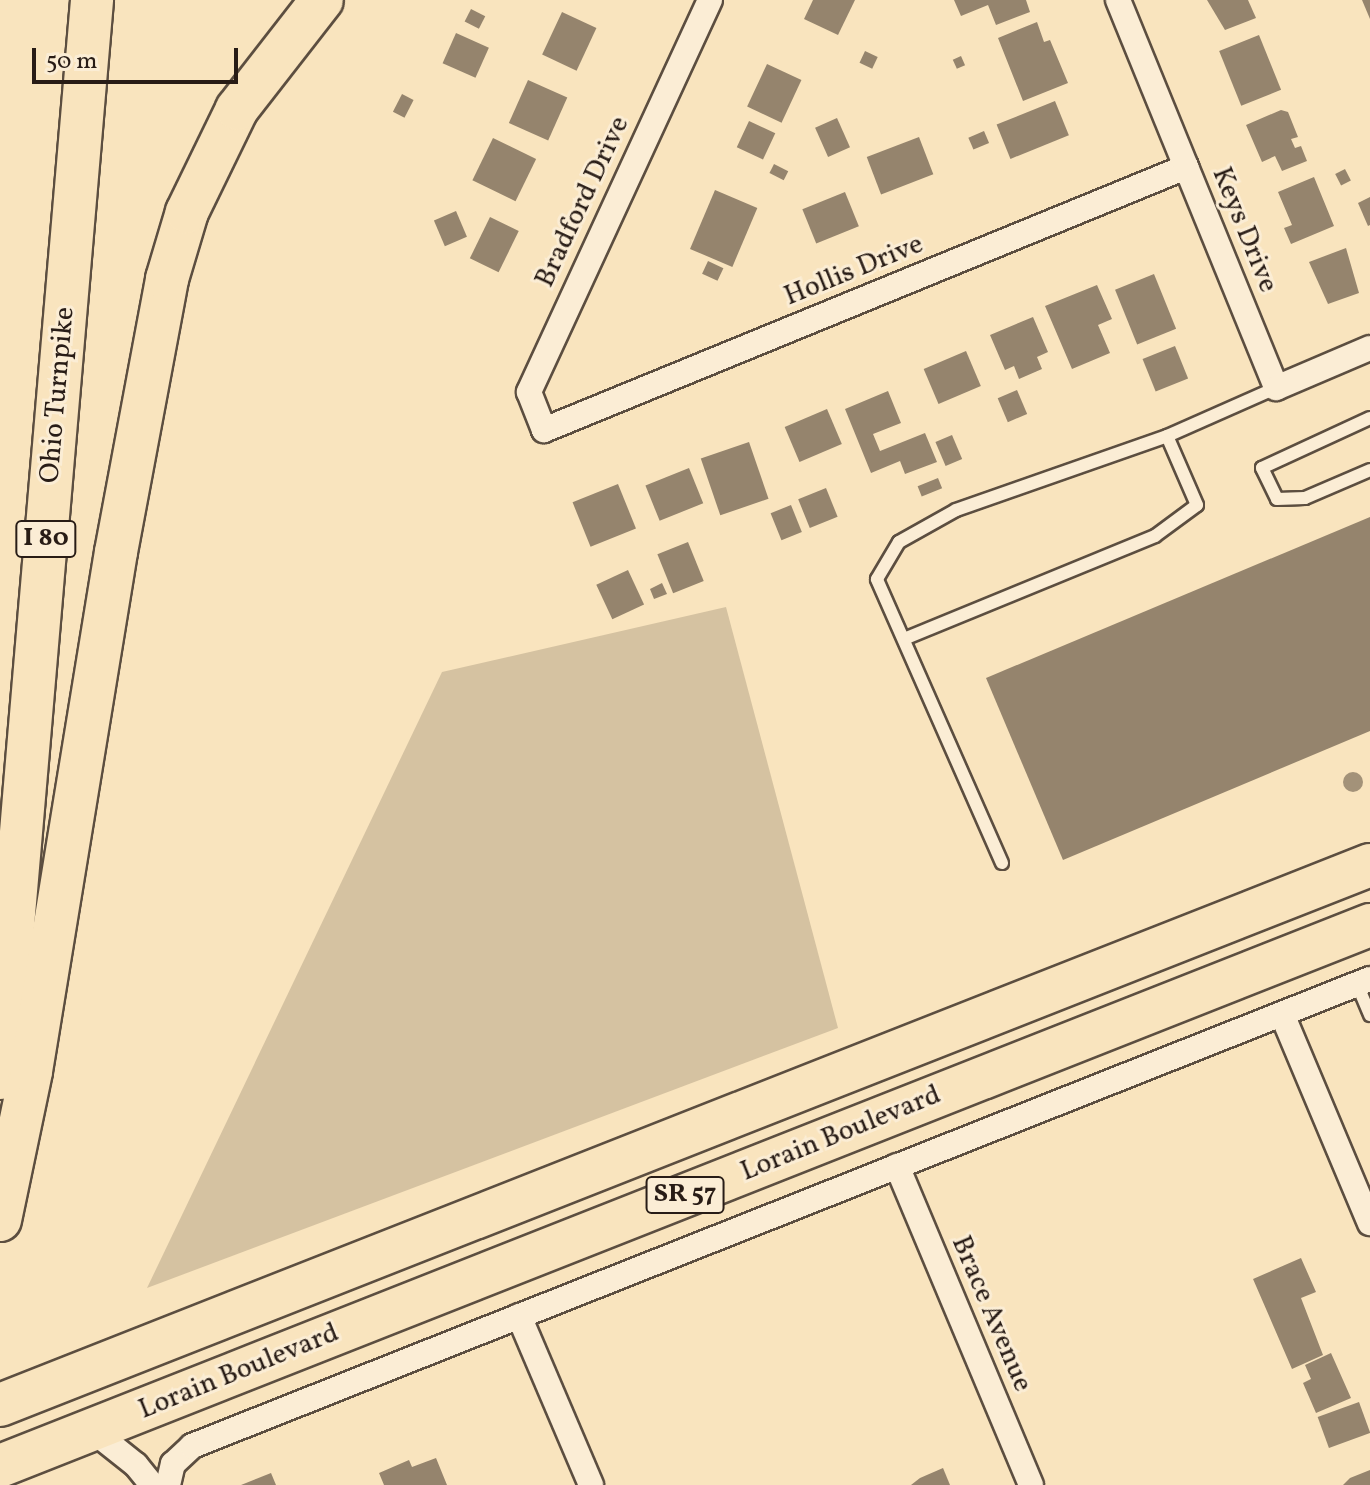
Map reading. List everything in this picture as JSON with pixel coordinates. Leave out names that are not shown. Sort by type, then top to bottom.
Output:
[{"type":"highway","name":"Ohio Turnpike","points":[[0,1078],[92,0]]},
{"type":"highway","points":[[0,1220],[31,1071],[167,279],[187,212],[237,109],[322,0]]},
{"type":"highway","name":"Lorain Boulevard","points":[[0,1405],[1370,865]]},
{"type":"highway","name":"Lorain Boulevard","points":[[0,1466],[1370,925]]},
{"type":"street","name":"Bradford Drive","points":[[544,430],[529,392],[710,0]]},
{"type":"street","name":"Keys Drive","points":[[1118,0],[1276,388]]},
{"type":"street","name":"Hollis Drive","points":[[544,430],[1186,167]]},
{"type":"street","points":[[1276,388],[1370,348]]},
{"type":"street","name":"Lorain Boulevard","points":[[168,1485],[173,1464],[192,1446],[1364,982]]},
{"type":"street","points":[[1282,1014],[1370,1223]]},
{"type":"street","name":"Brace Avenue","points":[[897,1166],[1031,1485]]},
{"type":"street","points":[[519,1316],[591,1485]]},
{"type":"street","points":[[92,1430],[152,1485]]},
{"type":"lane","points":[[1002,863],[877,579],[899,542],[956,510],[1167,436],[1276,388]]},
{"type":"lane","points":[[1370,418],[1262,468],[1277,499],[1305,498],[1370,470]]},
{"type":"lane","points":[[904,639],[1155,536],[1197,505],[1167,436]]},
{"type":"lane","points":[[1364,982],[1370,1015]]},
{"type":"shaded area","points":[[726,607],[838,1028],[147,1288],[442,672]]},
{"type":"building","points":[[813,0],[855,0],[838,35],[804,19]]},
{"type":"building","points":[[954,0],[1026,0],[1030,12],[996,25],[988,5],[961,16]]},
{"type":"building","points":[[1207,0],[1248,0],[1256,18],[1225,30]]},
{"type":"building","points":[[1362,0],[1370,0],[1370,19]]},
{"type":"building","points":[[471,9],[485,16],[479,29],[465,21]]},
{"type":"building","points":[[562,12],[596,28],[577,71],[542,55]]},
{"type":"building","points":[[1037,22],[1044,42],[1050,40],[1068,83],[1023,101],[998,38]]},
{"type":"building","points":[[456,33],[489,48],[475,78],[443,63]]},
{"type":"building","points":[[1259,35],[1281,90],[1241,106],[1219,51]]},
{"type":"building","points":[[865,51],[878,57],[872,69],[860,63]]},
{"type":"building","points":[[961,56],[965,65],[957,69],[953,60]]},
{"type":"building","points":[[767,64],[801,80],[782,123],[747,107]]},
{"type":"building","points":[[528,80],[567,97],[548,140],[509,123]]},
{"type":"building","points":[[402,94],[414,100],[405,118],[393,112]]},
{"type":"building","points":[[1055,101],[1069,135],[1010,159],[997,125]]},
{"type":"building","points":[[1281,110],[1288,112],[1298,137],[1291,139],[1295,148],[1301,146],[1307,161],[1282,171],[1275,156],[1262,162],[1246,125]]},
{"type":"building","points":[[837,118],[850,147],[828,157],[815,128]]},
{"type":"building","points":[[749,121],[775,133],[763,160],[737,147]]},
{"type":"building","points":[[984,131],[989,143],[973,150],[968,138]]},
{"type":"building","points":[[919,137],[933,174],[881,194],[867,157]]},
{"type":"building","points":[[493,138],[536,159],[516,201],[472,180]]},
{"type":"building","points":[[774,164],[788,171],[784,180],[769,173]]},
{"type":"building","points":[[1345,169],[1351,181],[1341,186],[1335,174]]},
{"type":"building","points":[[1314,177],[1334,226],[1291,244],[1284,228],[1292,225],[1278,192]]},
{"type":"building","points":[[715,190],[757,208],[732,267],[690,249]]},
{"type":"building","points":[[845,192],[859,226],[816,244],[802,209]]},
{"type":"building","points":[[1370,197],[1370,225],[1368,226],[1358,203]]},
{"type":"building","points":[[456,211],[467,237],[445,246],[434,220]]},
{"type":"building","points":[[490,217],[519,231],[499,272],[470,258]]},
{"type":"building","points":[[1346,248],[1359,293],[1328,304],[1309,262]]},
{"type":"building","points":[[708,261],[723,268],[717,281],[702,274]]},
{"type":"building","points":[[1154,274],[1176,329],[1137,344],[1115,290]]},
{"type":"building","points":[[1097,285],[1112,319],[1098,325],[1110,353],[1072,369],[1045,306]]},
{"type":"building","points":[[1033,317],[1048,352],[1037,357],[1042,369],[1019,379],[1014,366],[1005,370],[990,335]]},
{"type":"building","points":[[1175,346],[1188,378],[1156,392],[1143,359]]},
{"type":"building","points":[[966,351],[981,386],[939,404],[924,369]]},
{"type":"building","points":[[1017,390],[1027,414],[1008,422],[998,398]]},
{"type":"building","points":[[888,391],[901,423],[873,434],[880,451],[925,433],[937,462],[905,474],[900,461],[871,473],[845,409]]},
{"type":"building","points":[[827,409],[842,444],[800,462],[785,427]]},
{"type":"building","points":[[952,435],[962,459],[946,466],[935,442]]},
{"type":"building","points":[[749,442],[769,499],[720,515],[701,459]]},
{"type":"building","points":[[689,468],[703,503],[660,521],[645,486]]},
{"type":"building","points":[[938,478],[942,488],[922,496],[918,486]]},
{"type":"building","points":[[618,484],[636,529],[591,547],[573,502]]},
{"type":"building","points":[[826,488],[838,517],[810,528],[798,499]]},
{"type":"building","points":[[791,505],[802,532],[781,540],[771,513]]},
{"type":"building","points":[[1370,517],[1370,731],[1063,860],[986,678]]},
{"type":"building","points":[[688,542],[704,581],[673,593],[657,554]]},
{"type":"building","points":[[628,570],[644,604],[612,619],[596,585]]},
{"type":"building","points":[[662,583],[667,594],[654,599],[650,589]]},
{"type":"building","points":[[1301,1258],[1316,1292],[1301,1298],[1323,1355],[1292,1369],[1253,1279]]},
{"type":"building","points":[[1331,1353],[1351,1398],[1316,1413],[1303,1383],[1311,1379],[1305,1365]]},
{"type":"building","points":[[1359,1402],[1370,1433],[1329,1448],[1318,1417]]},
{"type":"building","points":[[436,1458],[447,1485],[384,1485],[379,1473],[409,1460],[412,1467]]},
{"type":"building","points":[[943,1468],[950,1485],[911,1485],[920,1478]]},
{"type":"building","points":[[1370,1470],[1370,1485],[1343,1485],[1350,1478]]},
{"type":"building","points":[[271,1473],[276,1485],[241,1485]]}]
